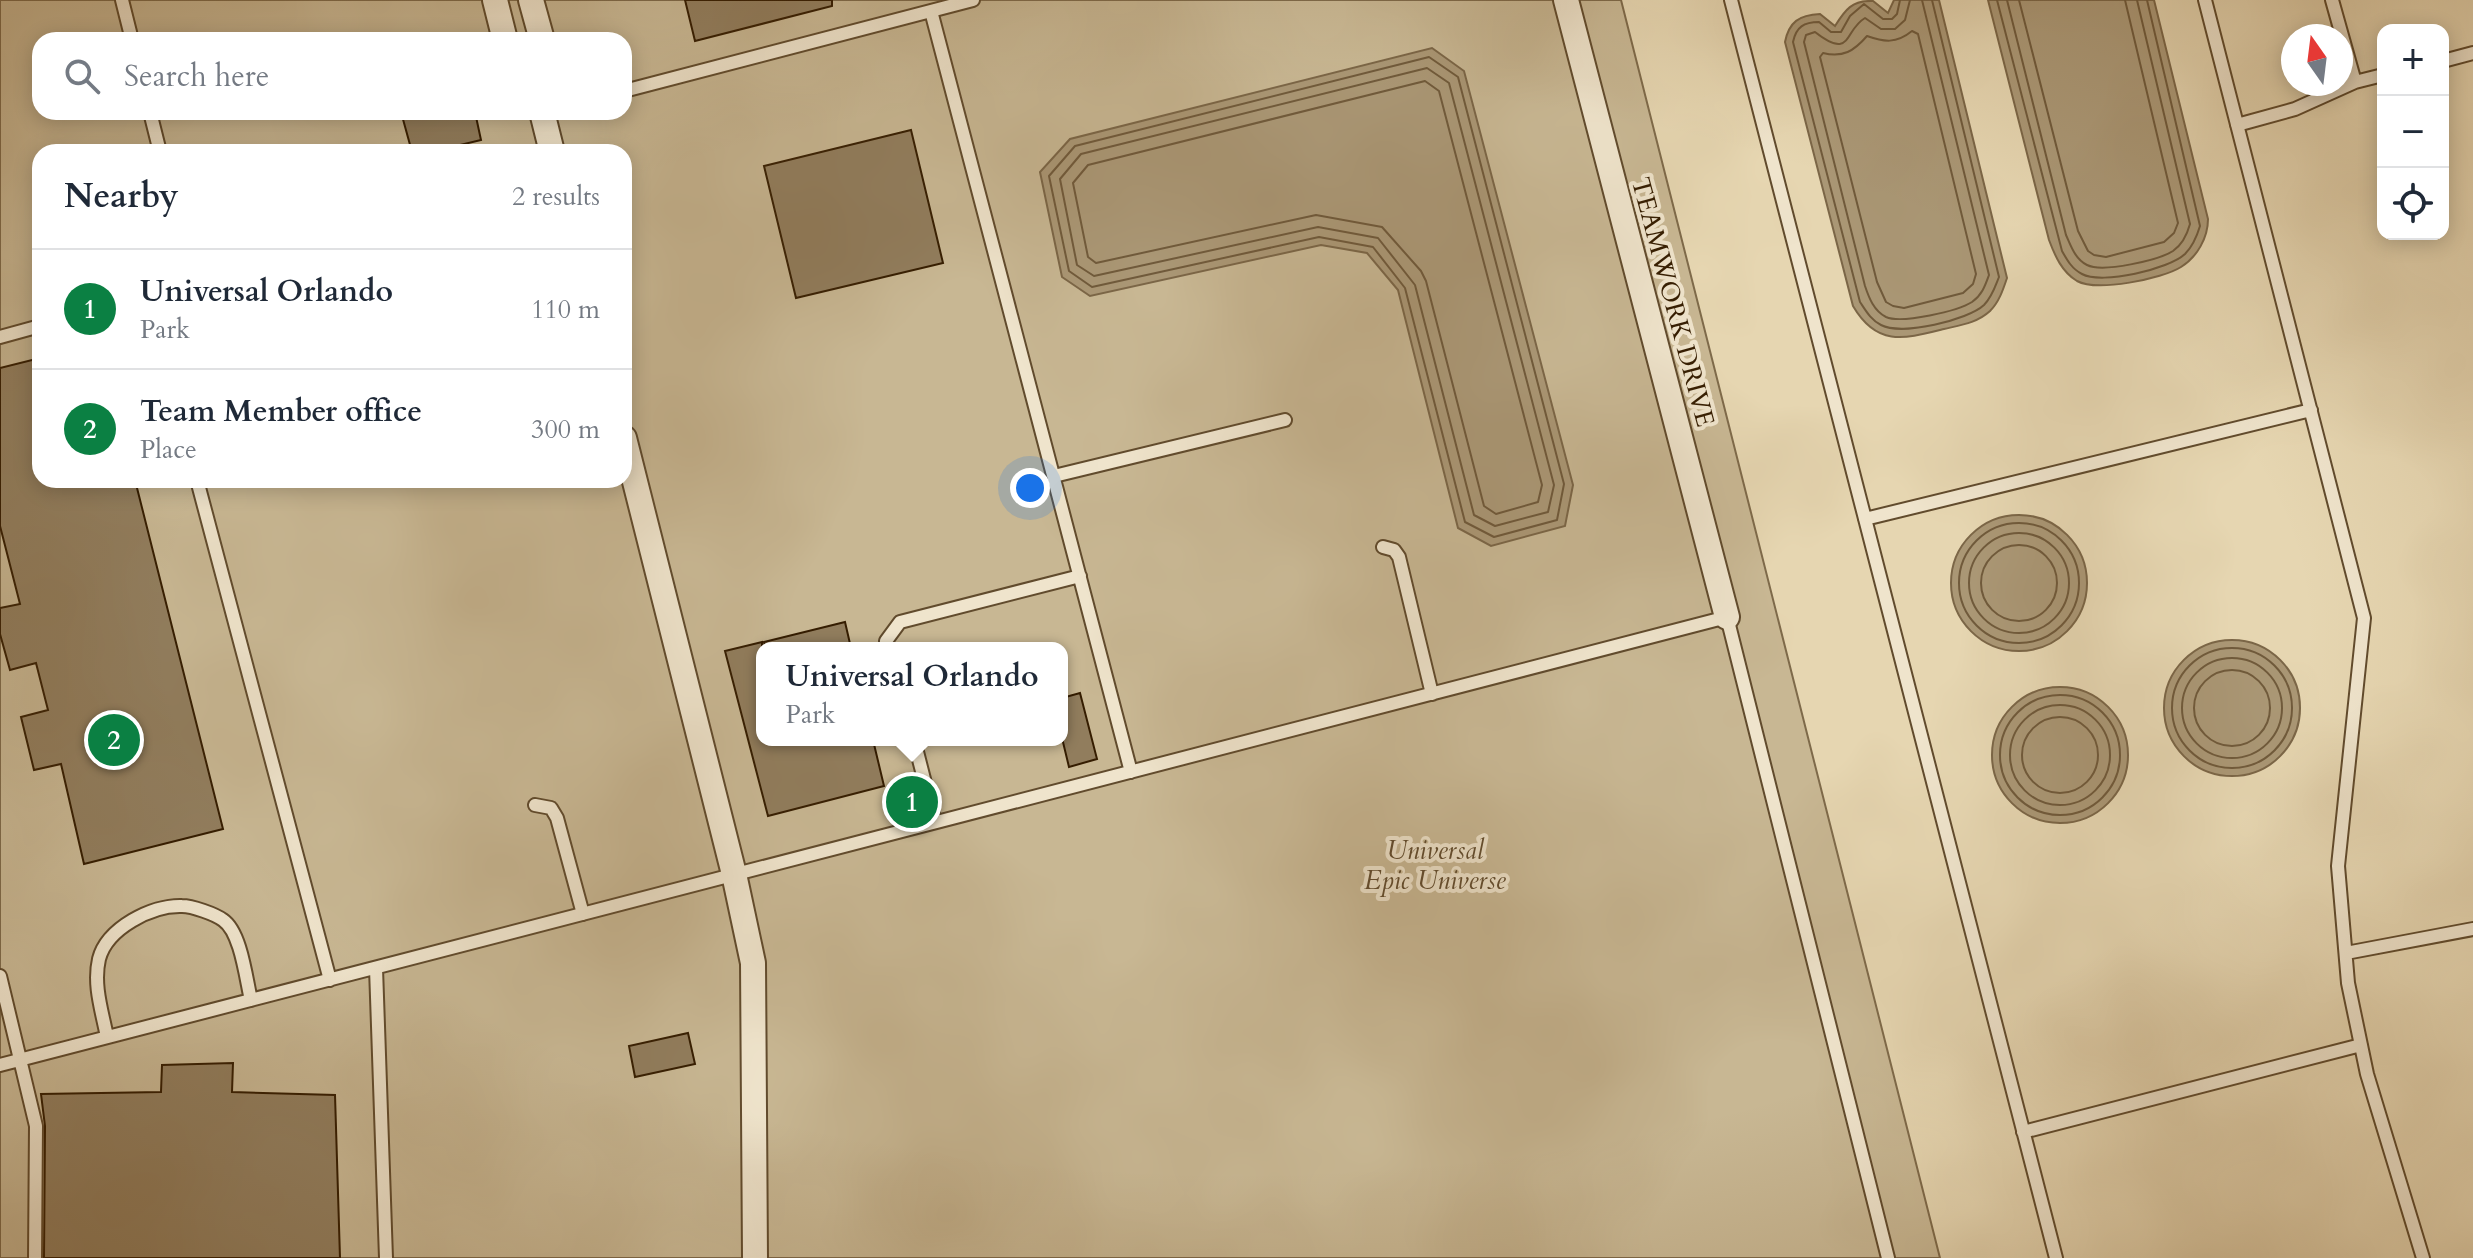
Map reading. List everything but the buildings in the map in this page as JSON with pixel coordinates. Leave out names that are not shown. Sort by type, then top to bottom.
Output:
[{"type":"street","points":[[495,0],[503,32]]},
{"type":"street","points":[[531,0],[540,32]]},
{"type":"street","name":"TEAMWORK DRIVE","points":[[1566,0],[1727,617]]},
{"type":"street","points":[[544,120],[550,144]]},
{"type":"street","points":[[632,470],[734,874],[753,963],[755,1258]]},
{"type":"lane","points":[[122,0],[130,32]]},
{"type":"lane","points":[[632,89],[973,0]]},
{"type":"lane","points":[[1731,0],[2056,1258]]},
{"type":"lane","points":[[2205,0],[2364,618],[2338,866],[2348,983],[2367,1074],[2423,1258]]},
{"type":"lane","points":[[2332,0],[2355,82]]},
{"type":"lane","points":[[931,11],[1131,772]]},
{"type":"lane","points":[[2449,59],[2473,53]]},
{"type":"lane","points":[[2237,125],[2295,109],[2355,82],[2377,76]]},
{"type":"lane","points":[[152,120],[158,144]]},
{"type":"lane","points":[[0,337],[32,328]]},
{"type":"lane","points":[[1865,519],[2311,410]]},
{"type":"lane","points":[[1054,476],[1285,420]]},
{"type":"lane","points":[[199,488],[330,980]]},
{"type":"lane","points":[[1383,547],[1394,550],[1399,557],[1432,694]]},
{"type":"lane","points":[[886,642],[900,622],[1080,576]]},
{"type":"lane","points":[[0,1065],[1727,617],[1888,1258]]},
{"type":"lane","points":[[916,746],[935,822]]},
{"type":"lane","points":[[535,805],[551,808],[557,818],[583,914]]},
{"type":"lane","points":[[107,1037],[96,980],[100,955],[116,930],[142,915],[183,905],[224,920],[236,939],[251,1000]]},
{"type":"lane","points":[[2346,953],[2473,929]]},
{"type":"lane","points":[[376,968],[386,1258]]},
{"type":"lane","points":[[0,976],[36,1126],[35,1258]]},
{"type":"lane","points":[[2023,1132],[2361,1045]]},
{"type":"green space","name":"Universal Epic Universe","points":[[0,0],[1621,0],[1940,1258],[0,1258]]},
{"type":"water","points":[[1894,0],[1939,0],[2007,278],[1996,304],[1980,318],[1963,325],[1904,337],[1892,337],[1872,328],[1853,306],[1785,42],[1792,25],[1806,16],[1820,14],[1835,26],[1854,4],[1873,1],[1888,13]]},
{"type":"water","points":[[1988,0],[2154,0],[2208,219],[2204,240],[2187,263],[2160,276],[2114,285],[2077,281],[2063,268],[2049,240]]},
{"type":"water","points":[[1432,48],[1464,71],[1573,485],[1565,526],[1491,546],[1458,528],[1398,290],[1367,253],[1321,245],[1090,296],[1062,277],[1040,172],[1070,139]]},
{"type":"water","points":[[2019,515],[2045,520],[2067,535],[2082,557],[2087,583],[2082,609],[2067,631],[2045,646],[2019,651],[1993,646],[1971,631],[1956,609],[1951,583],[1956,557],[1971,535],[1993,520]]},
{"type":"water","points":[[2232,640],[2258,645],[2280,660],[2295,682],[2300,708],[2295,734],[2280,756],[2258,771],[2232,776],[2206,771],[2184,756],[2169,734],[2164,708],[2169,682],[2184,660],[2206,645]]},
{"type":"water","points":[[2060,687],[2086,692],[2108,707],[2123,729],[2128,755],[2123,781],[2108,803],[2086,818],[2060,823],[2034,818],[2012,803],[1997,781],[1992,755],[1997,729],[2012,707],[2034,692]]},
{"type":"place","name":"Team Member office","points":[[114,740]]},
{"type":"place","name":"Universal Orlando","points":[[912,802]]}]
